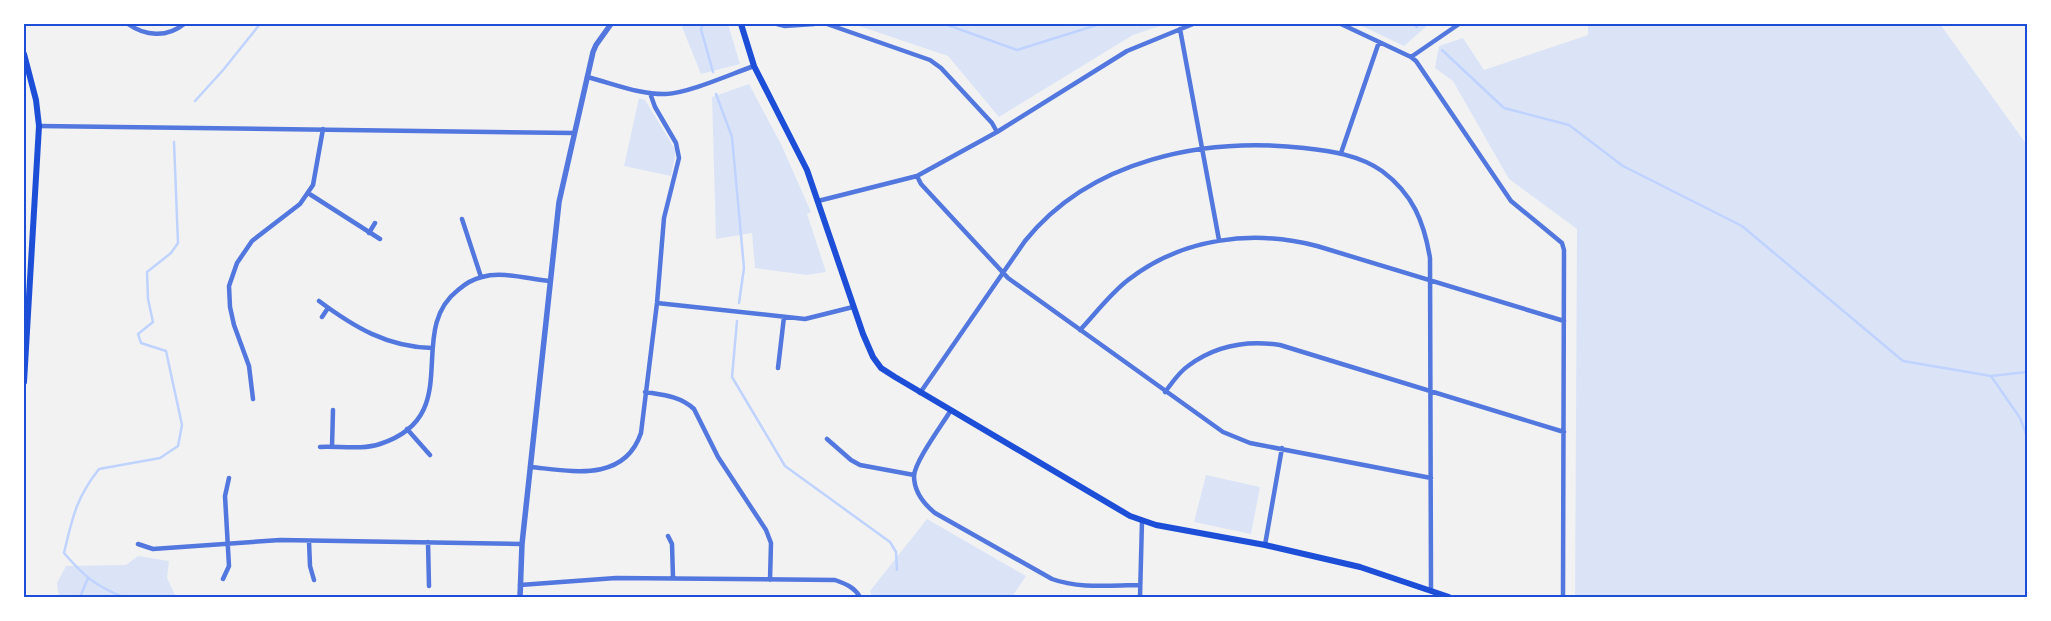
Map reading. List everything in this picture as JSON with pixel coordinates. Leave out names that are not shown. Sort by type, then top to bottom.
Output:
[{"type":"main road","points":[[741,24],[754,66],[808,170],[853,307],[873,357],[881,368],[920,393],[1130,516],[1142,521],[1264,545],[1360,567],[1449,597]]},
{"type":"main road","points":[[24,54],[36,100],[39,126],[24,382]]},
{"type":"street","points":[[128,24],[144,32],[156,34],[170,32],[184,24]]},
{"type":"street","points":[[520,597],[522,544],[559,202],[596,44],[611,24]]},
{"type":"street","points":[[777,24],[785,26],[814,24]]},
{"type":"street","points":[[827,24],[920,56],[936,64],[992,123],[997,132]]},
{"type":"street","points":[[818,200],[918,176],[997,132],[1127,51],[1193,24]]},
{"type":"street","points":[[1341,24],[1411,57],[1421,67],[1510,201],[1562,243],[1564,250],[1563,597]]},
{"type":"street","points":[[1411,57],[1459,24]]},
{"type":"street","points":[[1180,29],[1219,240]]},
{"type":"street","points":[[1342,153],[1379,42]]},
{"type":"street","points":[[587,77],[650,93],[667,94],[754,66]]},
{"type":"street","points":[[531,467],[587,472],[599,471],[616,463],[630,452],[637,445],[641,433],[658,303],[664,218],[679,158],[676,143],[655,107],[650,93]]},
{"type":"street","points":[[39,126],[574,133]]},
{"type":"street","points":[[253,399],[250,366],[234,325],[228,286],[236,263],[252,241],[290,212],[308,193],[315,176],[323,129]]},
{"type":"street","points":[[920,393],[1040,223],[1061,205],[1086,189],[1122,171],[1162,156],[1203,148],[1245,144],[1270,145],[1342,153],[1367,162],[1383,172],[1410,199],[1421,217],[1426,232],[1430,258],[1432,282],[1431,591]]},
{"type":"street","points":[[918,176],[921,184],[1003,273],[1164,392],[1235,438],[1431,478]]},
{"type":"street","points":[[308,193],[380,239]]},
{"type":"street","points":[[462,219],[481,277]]},
{"type":"street","points":[[369,233],[374,223]]},
{"type":"street","points":[[1080,330],[1127,281],[1173,253],[1219,240],[1250,237],[1284,238],[1317,246],[1564,321]]},
{"type":"street","points":[[320,447],[372,446],[394,438],[407,429],[423,410],[428,398],[432,378],[432,348],[435,323],[446,302],[466,284],[481,277],[507,276],[550,281]]},
{"type":"street","points":[[319,301],[356,327],[385,340],[414,348],[432,348]]},
{"type":"street","points":[[658,303],[784,317],[811,318],[853,307]]},
{"type":"street","points":[[322,317],[328,308]]},
{"type":"street","points":[[778,368],[784,317]]},
{"type":"street","points":[[1164,392],[1186,366],[1205,354],[1231,345],[1254,342],[1280,345],[1564,432]]},
{"type":"street","points":[[645,392],[674,397],[687,403],[694,409],[718,457],[766,530],[771,543],[770,580]]},
{"type":"street","points":[[332,447],[333,410]]},
{"type":"street","points":[[950,410],[920,460],[914,475],[918,494],[925,505],[935,513],[1052,580],[1079,585],[1140,585]]},
{"type":"street","points":[[407,429],[430,455]]},
{"type":"street","points":[[827,439],[851,460],[860,465],[914,475]]},
{"type":"street","points":[[1264,545],[1282,448]]},
{"type":"street","points":[[224,579],[228,566],[225,496],[229,478]]},
{"type":"street","points":[[1140,597],[1142,521]]},
{"type":"street","points":[[668,536],[672,544],[673,578]]},
{"type":"street","points":[[138,544],[153,548],[228,545],[280,540],[522,544]]},
{"type":"street","points":[[309,541],[310,566],[314,580]]},
{"type":"street","points":[[428,542],[428,586]]},
{"type":"street","points":[[520,585],[616,578],[835,580],[847,584],[860,597]]},
{"type":"shaded area","points":[[684,24],[728,24],[740,64],[701,74],[682,27]]},
{"type":"shaded area","points":[[853,24],[1166,24],[1133,35],[999,117],[948,56]]},
{"type":"shaded area","points":[[1358,24],[1429,24],[1404,46]]},
{"type":"shaded area","points":[[1588,24],[1940,24],[2027,145],[2027,597],[1575,597],[1577,229],[1509,179],[1453,81],[1435,68],[1439,46],[1463,38],[1484,70],[1588,35]]},
{"type":"shaded area","points":[[749,84],[781,144],[811,212],[807,214],[826,272],[807,275],[755,268],[752,233],[716,239],[712,97]]},
{"type":"shaded area","points":[[639,98],[645,100],[675,149],[671,176],[624,166]]},
{"type":"shaded area","points":[[1206,475],[1260,487],[1251,534],[1194,522]]},
{"type":"shaded area","points":[[927,519],[1026,576],[1012,597],[872,597],[870,591]]},
{"type":"shaded area","points":[[138,556],[169,561],[167,578],[176,597],[59,597],[57,583],[66,566],[126,565]]},
{"type":"waterway","points":[[195,101],[224,69],[260,24]]},
{"type":"waterway","points":[[703,24],[701,29],[713,72]]},
{"type":"waterway","points":[[945,24],[1017,50],[1100,24]]},
{"type":"waterway","points":[[1413,24],[1417,27]]},
{"type":"waterway","points":[[1442,50],[1504,108],[1569,125],[1623,166],[1742,226],[1903,361],[1991,376],[2027,372]]},
{"type":"waterway","points":[[716,94],[732,137],[744,268],[739,303]]},
{"type":"waterway","points":[[123,597],[90,579],[64,553],[80,499],[99,469],[160,458],[178,446],[182,425],[166,351],[141,343],[138,334],[153,322],[148,299],[147,272],[171,253],[178,243],[174,142]]},
{"type":"waterway","points":[[737,321],[732,377],[785,466],[890,542],[896,552],[897,570]]},
{"type":"waterway","points":[[1991,376],[2020,418],[2027,436]]},
{"type":"waterway","points":[[80,597],[88,578]]}]
